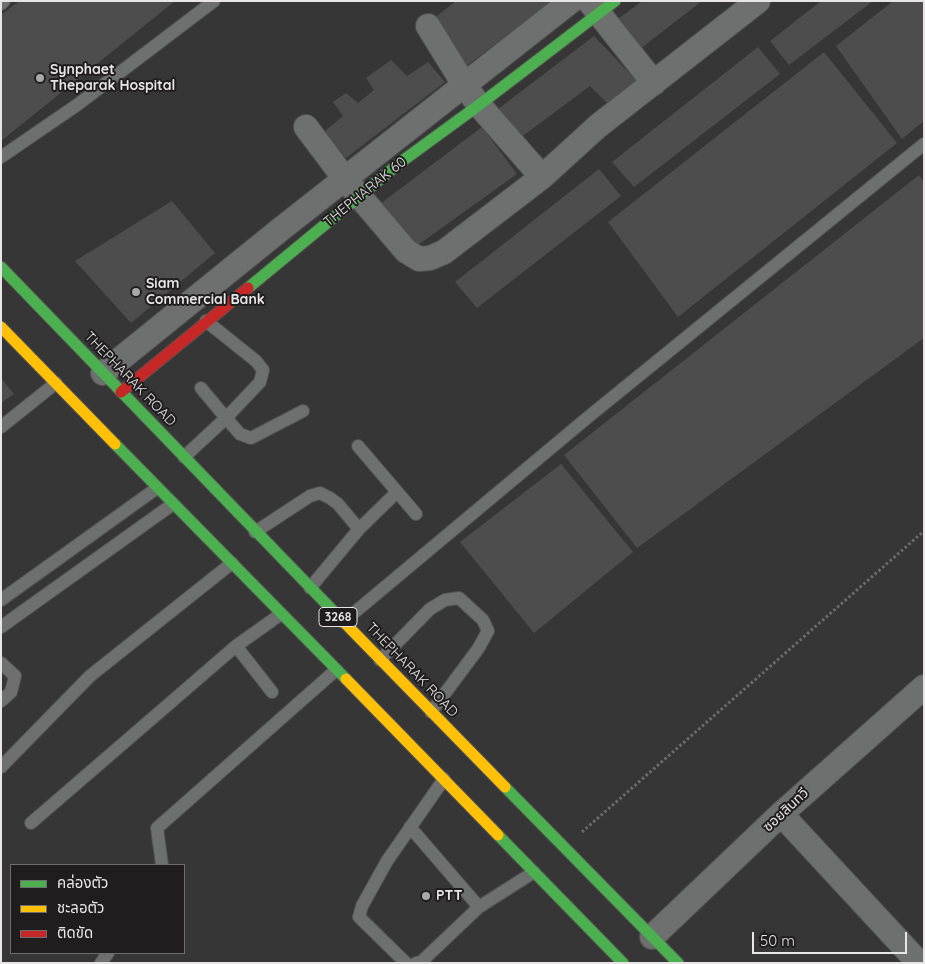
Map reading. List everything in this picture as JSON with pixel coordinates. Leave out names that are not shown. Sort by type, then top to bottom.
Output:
[{"type":"main road","name":"THEPHARAK 60","points":[[121,392],[296,249],[353,187],[401,162],[479,105],[601,5]]},
{"type":"main road","name":"THEPHARAK ROAD","points":[[1,267],[255,532],[678,963]]},
{"type":"main road","name":"3268","points":[[1,327],[623,963]]},
{"type":"street","name":"THEPHARAK 60","points":[[103,373],[281,229],[353,187],[465,86],[571,1]]},
{"type":"street","points":[[306,127],[406,251],[419,259],[430,258],[444,252],[542,177],[598,126],[758,1]]},
{"type":"street","points":[[601,5],[654,83]]},
{"type":"street","points":[[428,26],[479,105],[542,177]]},
{"type":"street","points":[[281,229],[296,249]]},
{"type":"street","name":"ซอยสินทวี","points":[[652,937],[781,814],[920,697]]},
{"type":"street","points":[[781,814],[919,963]]},
{"type":"lane","points":[[1,4],[4,1]]},
{"type":"lane","points":[[1,157],[77,105],[214,1]]},
{"type":"lane","points":[[343,622],[587,418],[924,144]]},
{"type":"lane","points":[[184,457],[226,418],[260,382],[263,370],[256,360],[206,321]]},
{"type":"lane","points":[[1,427],[56,383]]},
{"type":"lane","points":[[201,388],[240,434],[251,438],[304,412]]},
{"type":"lane","points":[[358,446],[416,514]]},
{"type":"lane","points":[[1,600],[157,488]]},
{"type":"lane","points":[[310,588],[359,530],[397,492]]},
{"type":"lane","points":[[255,532],[310,496],[320,494],[338,504],[359,530]]},
{"type":"lane","points":[[1,627],[173,504]]},
{"type":"lane","points":[[1,767],[90,676],[232,563]]},
{"type":"lane","points":[[380,660],[430,609],[445,600],[459,598],[483,620],[488,631],[478,649],[431,712]]},
{"type":"lane","points":[[31,823],[236,646],[281,614]]},
{"type":"lane","points":[[236,646],[272,692]]},
{"type":"lane","points":[[1,663],[15,676],[11,692],[1,701]]},
{"type":"lane","points":[[162,864],[157,828],[336,670]]},
{"type":"lane","points":[[406,963],[359,917],[362,906],[387,861],[444,779]]},
{"type":"lane","points":[[410,827],[479,907]]},
{"type":"lane","points":[[416,963],[421,962],[479,907],[534,872]]},
{"type":"path","points":[[564,848],[924,531]]},
{"type":"building","name":"Synphaet Theparak Hospital","points":[[19,1],[175,1],[1,141],[1,15]]},
{"type":"building","points":[[456,1],[552,1],[465,67],[433,19]]},
{"type":"building","points":[[642,1],[702,1],[640,49],[618,19]]},
{"type":"building","points":[[821,1],[873,1],[789,65],[770,41]]},
{"type":"building","points":[[893,1],[924,1],[924,121],[902,139],[836,46]]},
{"type":"building","points":[[594,36],[637,81],[608,104],[590,86],[520,138],[498,109]]},
{"type":"building","points":[[758,47],[780,74],[634,187],[612,162]]},
{"type":"building","points":[[824,52],[897,143],[678,317],[608,222]]},
{"type":"building","points":[[391,60],[407,76],[428,62],[445,82],[346,158],[324,132],[343,116],[333,102],[346,93],[358,103],[374,90],[366,78]]},
{"type":"building","points":[[482,127],[517,174],[415,247],[380,204]]},
{"type":"building","points":[[599,169],[621,196],[477,308],[455,282]]},
{"type":"building","points":[[919,175],[924,182],[924,338],[637,548],[564,455]]},
{"type":"building","name":"Siam Commercial Bank","points":[[172,201],[215,253],[131,323],[75,261]]},
{"type":"building","points":[[1,378],[14,394],[1,403]]},
{"type":"building","points":[[561,464],[633,552],[534,633],[460,542]]},
{"type":"traffic: fast","points":[[248,288],[401,162],[615,1]]},
{"type":"traffic: fast","points":[[1,267],[338,616]]},
{"type":"traffic: fast","points":[[115,444],[346,679]]},
{"type":"traffic: fast","points":[[505,787],[678,963]]},
{"type":"traffic: fast","points":[[498,835],[623,963]]},
{"type":"traffic: slow","points":[[1,327],[115,444]]},
{"type":"traffic: slow","points":[[338,616],[505,787]]},
{"type":"traffic: slow","points":[[346,679],[498,835]]},
{"type":"traffic: jam","points":[[121,392],[248,288]]},
{"type":"place","name":"Synphaet Theparak Hospital","points":[[40,78]]},
{"type":"place","name":"Siam Commercial Bank","points":[[136,292]]},
{"type":"place","name":"PTT","points":[[426,896]]}]
